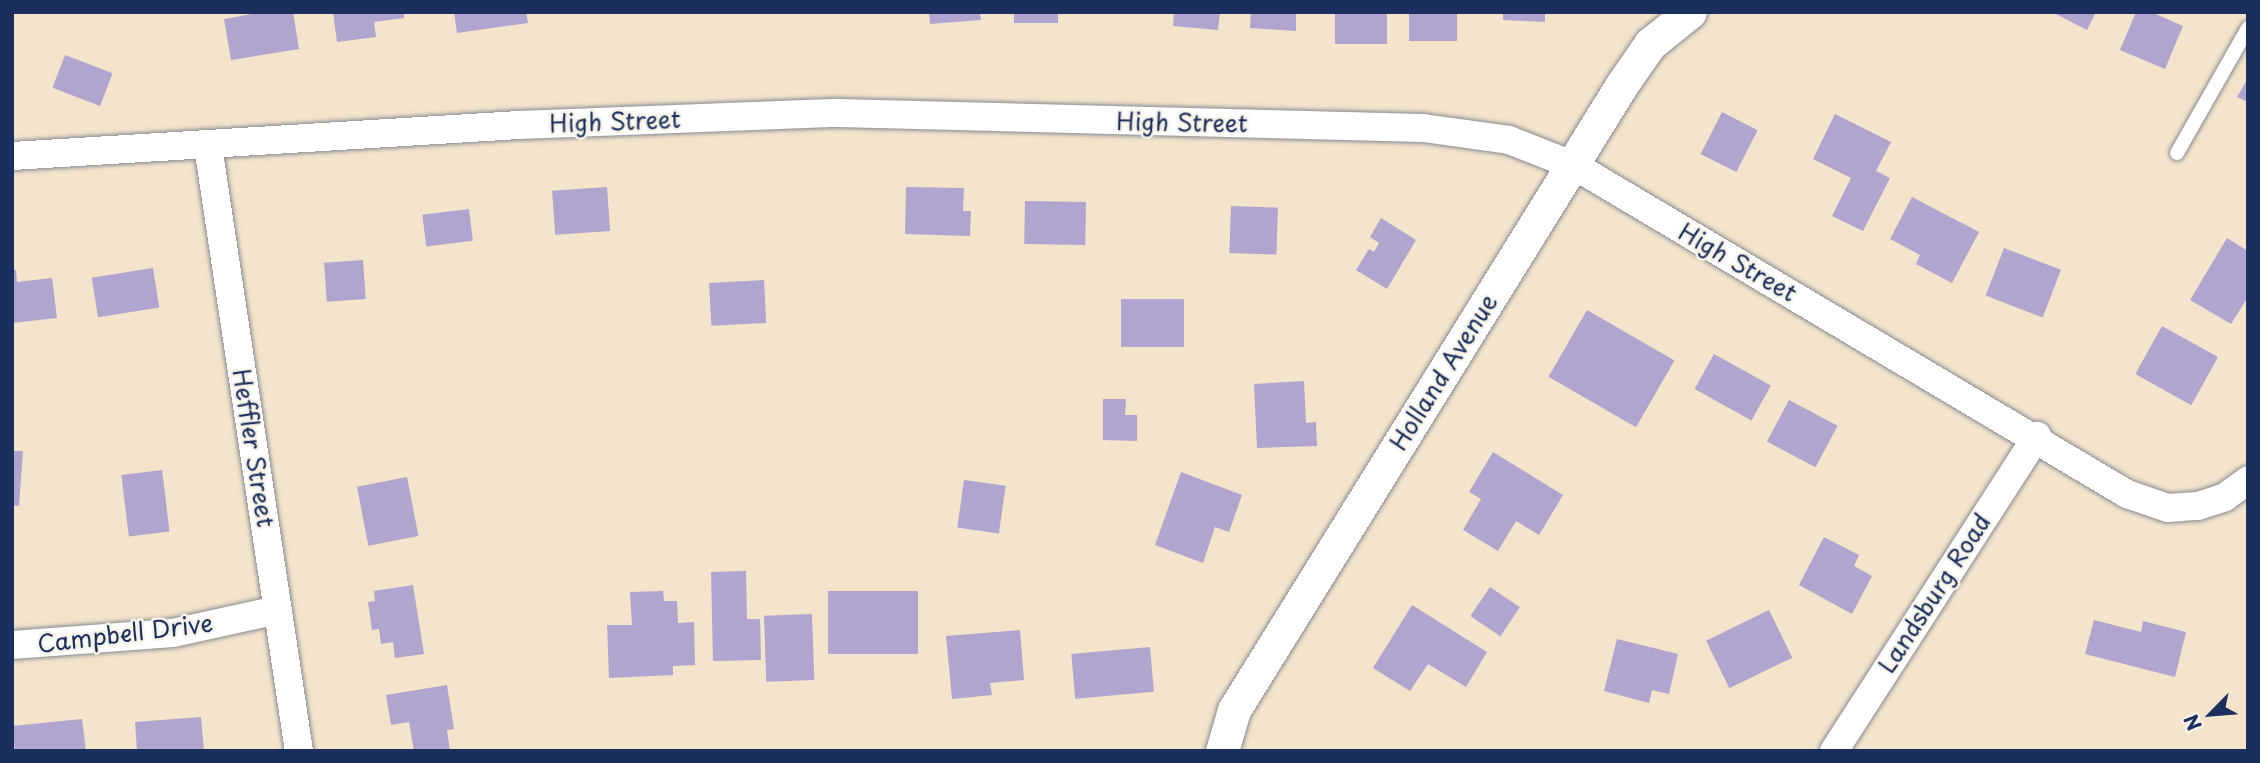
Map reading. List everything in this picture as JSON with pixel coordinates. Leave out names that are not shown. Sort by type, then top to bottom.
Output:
[{"type":"street","name":"Holland Avenue","points":[[1222,751],[1234,710],[1650,44],[1690,12]]},
{"type":"street","name":"High Street","points":[[12,156],[519,125],[838,113],[1423,128],[1509,140],[1575,166],[2037,436],[2127,494],[2168,508],[2198,506],[2225,497],[2248,480]]},
{"type":"street","name":"Heffler Street","points":[[208,146],[299,751]]},
{"type":"street","name":"Landsburg Road","points":[[1834,751],[2037,436]]},
{"type":"street","name":"Campbell Drive","points":[[12,645],[173,633],[278,610]]},
{"type":"lane","points":[[2177,153],[2248,27]]},
{"type":"building","points":[[263,12],[293,12],[299,49],[231,60],[224,19]]},
{"type":"building","points":[[333,12],[404,12],[404,18],[374,22],[376,37],[337,42]]},
{"type":"building","points":[[454,12],[526,12],[528,23],[457,33]]},
{"type":"building","points":[[929,12],[980,12],[981,20],[930,24]]},
{"type":"building","points":[[1014,12],[1058,12],[1058,23],[1014,23]]},
{"type":"building","points":[[1174,12],[1220,12],[1218,30],[1173,26]]},
{"type":"building","points":[[1251,12],[1296,12],[1296,31],[1250,28]]},
{"type":"building","points":[[1335,12],[1387,12],[1387,44],[1335,44]]},
{"type":"building","points":[[1409,12],[1457,12],[1457,41],[1409,41]]},
{"type":"building","points":[[1503,12],[1545,12],[1545,22],[1503,20]]},
{"type":"building","points":[[2052,12],[2096,12],[2087,30]]},
{"type":"building","points":[[2136,12],[2151,12],[2183,26],[2165,69],[2120,50]]},
{"type":"building","points":[[65,55],[113,73],[100,106],[52,88]]},
{"type":"building","points":[[2248,78],[2248,102],[2237,97]]},
{"type":"building","points":[[1722,112],[1758,130],[1736,172],[1701,154]]},
{"type":"building","points":[[1835,114],[1891,142],[1876,171],[1890,178],[1863,231],[1832,216],[1851,178],[1813,159]]},
{"type":"building","points":[[607,187],[610,231],[555,235],[552,191]]},
{"type":"building","points":[[906,187],[964,188],[963,211],[971,211],[970,236],[905,234]]},
{"type":"building","points":[[1912,197],[1979,232],[1952,283],[1916,264],[1920,255],[1890,239]]},
{"type":"building","points":[[1025,201],[1086,202],[1085,245],[1024,244]]},
{"type":"building","points":[[1231,206],[1278,208],[1276,255],[1229,253]]},
{"type":"building","points":[[469,209],[473,241],[426,246],[422,215]]},
{"type":"building","points":[[1381,218],[1416,240],[1387,289],[1356,270],[1369,249],[1374,252],[1379,243],[1370,237]]},
{"type":"building","points":[[2227,238],[2248,251],[2248,297],[2231,324],[2190,300]]},
{"type":"building","points":[[2004,248],[2061,270],[2043,317],[1986,296]]},
{"type":"building","points":[[363,260],[366,299],[327,302],[324,263]]},
{"type":"building","points":[[153,268],[159,308],[98,317],[92,278]]},
{"type":"building","points":[[12,270],[16,270],[17,282],[52,278],[57,318],[12,323]]},
{"type":"building","points":[[764,280],[766,323],[711,326],[709,283]]},
{"type":"building","points":[[1121,299],[1184,299],[1184,347],[1121,347]]},
{"type":"building","points":[[1587,310],[1674,360],[1636,427],[1548,377]]},
{"type":"building","points":[[2162,326],[2218,357],[2191,405],[2135,374]]},
{"type":"building","points":[[1714,354],[1771,386],[1751,420],[1695,389]]},
{"type":"building","points":[[1304,381],[1306,423],[1316,422],[1317,446],[1257,448],[1254,384]]},
{"type":"building","points":[[1103,399],[1126,399],[1125,415],[1137,415],[1137,441],[1103,440]]},
{"type":"building","points":[[1789,400],[1838,426],[1815,467],[1767,441]]},
{"type":"building","points":[[12,451],[23,451],[19,506],[12,505]]},
{"type":"building","points":[[1493,452],[1563,495],[1539,535],[1516,521],[1498,551],[1463,530],[1481,499],[1469,492]]},
{"type":"building","points":[[162,470],[170,532],[129,537],[121,475]]},
{"type":"building","points":[[1181,472],[1242,495],[1229,532],[1215,527],[1203,563],[1155,545]]},
{"type":"building","points":[[407,477],[418,536],[368,546],[357,487]]},
{"type":"building","points":[[964,480],[1006,486],[999,533],[957,528]]},
{"type":"building","points":[[1824,537],[1859,555],[1854,566],[1872,576],[1852,614],[1799,585]]},
{"type":"building","points":[[746,571],[747,619],[760,619],[761,660],[713,661],[711,572]]},
{"type":"building","points":[[413,585],[424,654],[395,658],[393,642],[381,644],[379,629],[372,630],[368,602],[375,601],[374,591]]},
{"type":"building","points":[[1490,587],[1520,607],[1500,636],[1470,616]]},
{"type":"building","points":[[663,591],[664,601],[677,601],[678,623],[694,622],[695,665],[673,666],[673,675],[609,678],[607,625],[632,625],[630,592]]},
{"type":"building","points":[[828,591],[918,591],[918,654],[828,654]]},
{"type":"building","points":[[1412,605],[1487,652],[1466,687],[1428,664],[1410,691],[1373,668]]},
{"type":"building","points":[[1769,610],[1792,658],[1729,688],[1706,641]]},
{"type":"building","points":[[812,614],[814,680],[766,682],[764,616]]},
{"type":"building","points":[[2094,620],[2141,632],[2143,621],[2186,632],[2175,677],[2085,654]]},
{"type":"building","points":[[1020,630],[1024,680],[990,683],[992,695],[952,699],[946,636]]},
{"type":"building","points":[[1617,639],[1678,654],[1669,694],[1652,690],[1649,703],[1604,691]]},
{"type":"building","points":[[1150,647],[1154,692],[1075,699],[1071,654]]},
{"type":"building","points":[[447,685],[454,729],[447,730],[450,751],[414,751],[409,722],[391,725],[386,695]]},
{"type":"building","points":[[201,717],[204,751],[137,751],[135,722]]},
{"type":"building","points":[[82,719],[86,751],[15,751],[12,726]]}]
